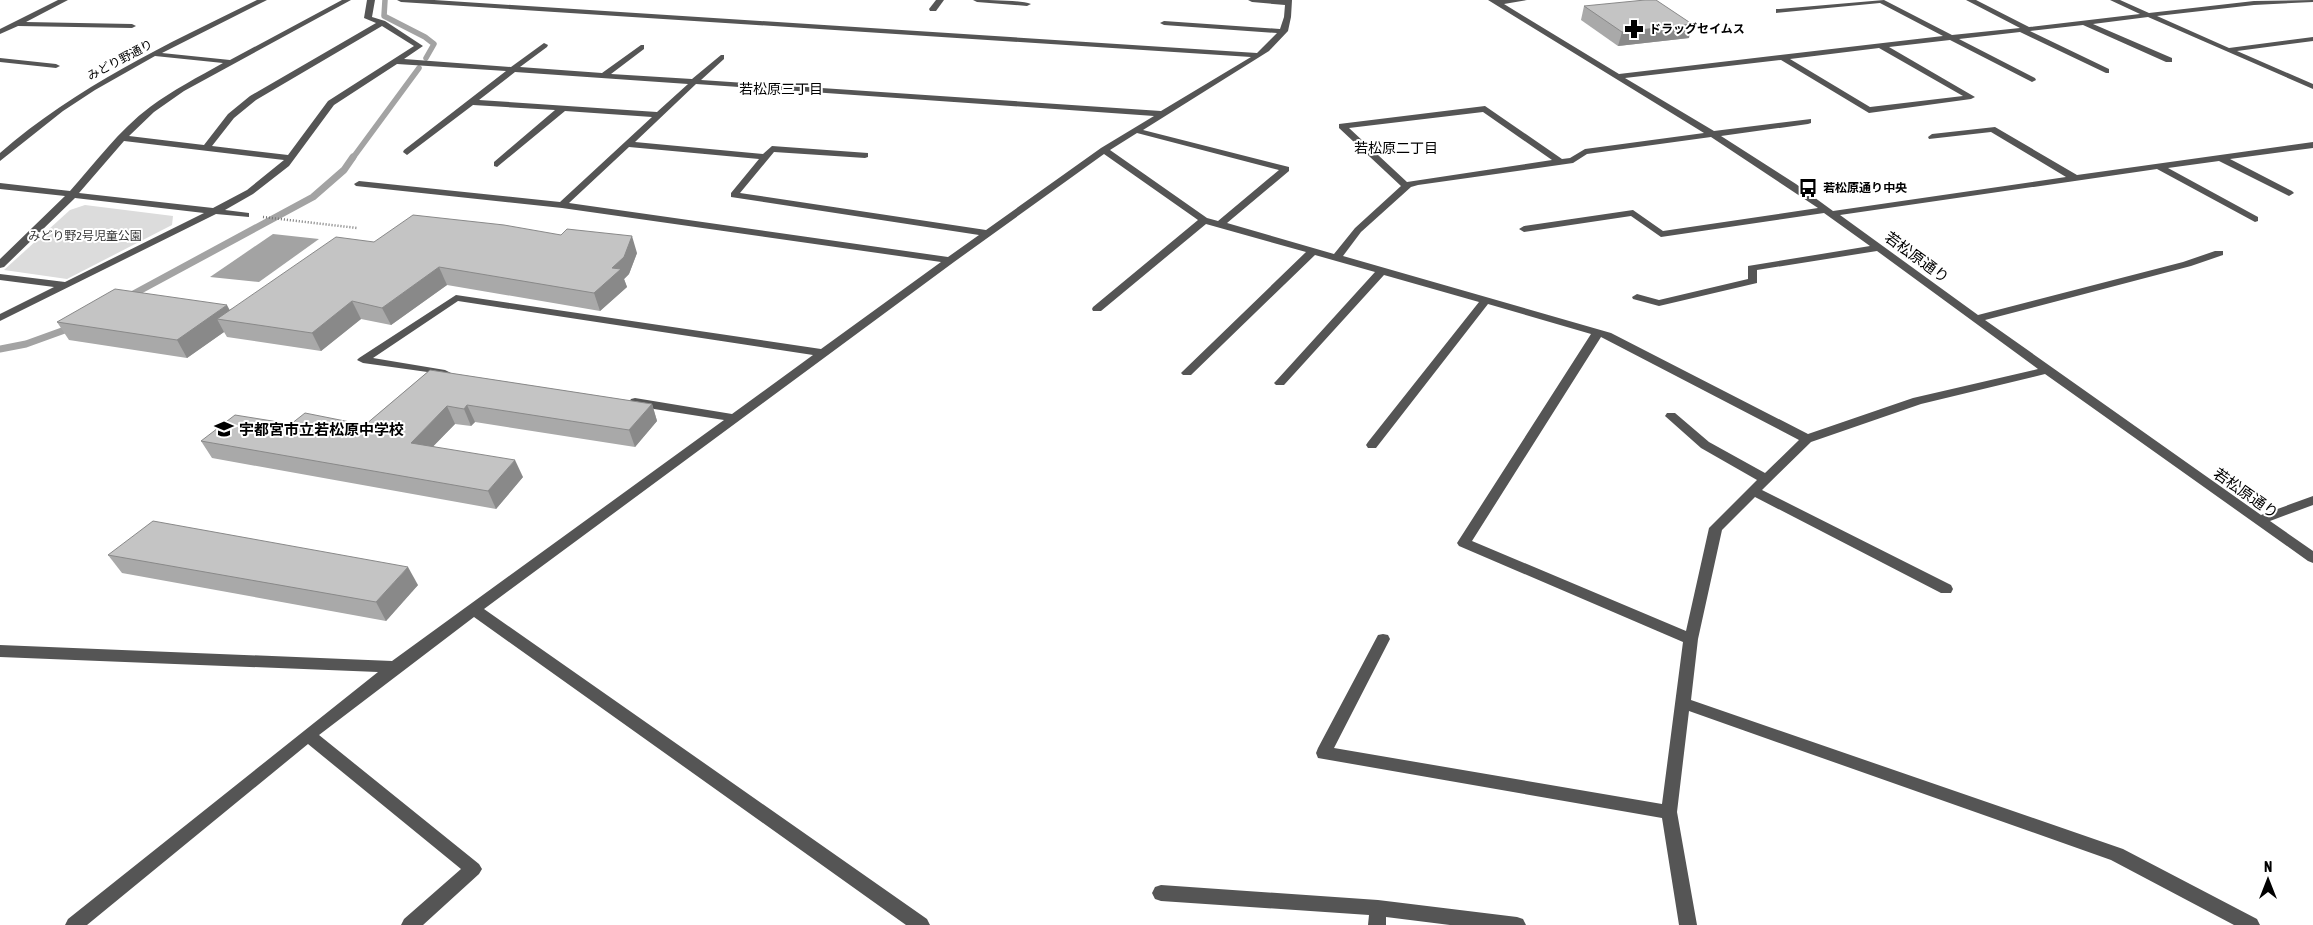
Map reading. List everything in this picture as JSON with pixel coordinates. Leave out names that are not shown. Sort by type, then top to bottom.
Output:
[{"type":"street","points":[[0,32],[20,24],[64,0]]},
{"type":"street","points":[[252,0],[262,0]]},
{"type":"street","name":"みどり野通り","points":[[0,158],[24,135],[58,109],[154,54],[262,0]]},
{"type":"street","points":[[0,265],[73,194],[122,138],[151,110],[181,89],[347,0]]},
{"type":"street","points":[[0,318],[215,211],[266,181],[291,158],[331,102],[419,46],[382,23],[368,18],[371,0]]},
{"type":"street","points":[[401,0],[1259,55]]},
{"type":"street","points":[[932,9],[940,0]]},
{"type":"street","points":[[977,0],[1027,4]]},
{"type":"street","points":[[74,925],[308,734],[950,260],[1104,150],[1259,55],[1278,40],[1284,31],[1289,15],[1288,2],[1252,0]]},
{"type":"street","points":[[1494,1],[1523,0]]},
{"type":"street","points":[[1970,0],[2106,70]]},
{"type":"street","points":[[2114,0],[2313,87]]},
{"type":"street","points":[[1618,76],[2254,3],[2313,0]]},
{"type":"street","name":"若松原通り","points":[[1494,1],[1765,167],[2313,558]]},
{"type":"street","points":[[1779,12],[1881,1],[2032,80]]},
{"type":"street","points":[[206,148],[231,116],[252,98],[382,23]]},
{"type":"street","points":[[1164,23],[1284,31]]},
{"type":"street","points":[[2085,23],[2169,60]]},
{"type":"street","points":[[20,24],[132,26]]},
{"type":"street","points":[[2228,50],[2313,39]]},
{"type":"street","points":[[407,152],[544,45]]},
{"type":"street","points":[[604,76],[641,46]]},
{"type":"street","points":[[1782,57],[1869,110],[1971,97],[1881,46]]},
{"type":"street","points":[[154,54],[230,62]]},
{"type":"street","points":[[562,205],[721,57]]},
{"type":"street","points":[[0,60],[56,66]]},
{"type":"street","points":[[394,61],[1161,114]]},
{"type":"street","points":[[471,102],[658,115]]},
{"type":"street","points":[[497,164],[563,108]]},
{"type":"street","points":[[1406,186],[1342,126],[1485,109],[1560,162]]},
{"type":"street","points":[[1337,256],[1358,230],[1406,186],[1416,182],[1573,160],[1585,152],[1714,136],[1808,121]]},
{"type":"street","points":[[1932,137],[1992,129],[2077,179]]},
{"type":"street","points":[[1135,130],[1286,169],[1220,224]]},
{"type":"street","points":[[122,138],[291,158]]},
{"type":"street","points":[[626,144],[765,157]]},
{"type":"street","points":[[1524,229],[1633,213],[1661,234],[2077,179],[2313,145]]},
{"type":"street","points":[[865,155],[772,149],[734,195],[988,233]]},
{"type":"street","points":[[1104,150],[1204,220],[1337,256],[1607,335],[1807,438]]},
{"type":"street","points":[[2220,158],[2290,193]]},
{"type":"street","points":[[2159,167],[2255,219]]},
{"type":"street","points":[[359,184],[562,205],[950,260]]},
{"type":"street","points":[[0,186],[246,215]]},
{"type":"street","points":[[1097,309],[1204,220]]},
{"type":"street","points":[[1636,297],[1659,303],[1753,281],[1752,268],[1878,248]]},
{"type":"street","points":[[1187,373],[1314,250]]},
{"type":"street","points":[[1977,319],[2187,264],[2219,253]]},
{"type":"street","points":[[1280,383],[1383,270]]},
{"type":"street","points":[[0,277],[66,285]]},
{"type":"street","points":[[462,375],[363,360],[456,298],[824,353]]},
{"type":"street","points":[[1372,445],[1486,300]]},
{"type":"street","points":[[1598,332],[1464,543],[1690,639]]},
{"type":"street","points":[[1688,925],[1668,812],[1690,639],[1716,528],[1807,438],[1917,401],[2047,370]]},
{"type":"street","points":[[619,400],[737,418]]},
{"type":"street","points":[[1671,416],[1705,445],[1765,480]]},
{"type":"street","points":[[1753,491],[1946,589]]},
{"type":"street","points":[[2259,520],[2313,500]]},
{"type":"street","points":[[475,610],[921,925]]},
{"type":"street","points":[[1383,639],[1324,754],[1668,812]]},
{"type":"street","points":[[0,651],[395,668]]},
{"type":"street","points":[[1683,703],[2117,854],[2251,925]]},
{"type":"street","points":[[308,734],[473,869],[410,925]]},
{"type":"street","points":[[1161,893],[1378,917],[1517,925]]},
{"type":"path","points":[[260,217],[357,228]]},
{"type":"green space","name":"みどり野2号児童公園","points":[[85,205],[173,216],[172,225],[67,279],[4,270],[70,210]]},
{"type":"shaded area","points":[[273,234],[319,239],[259,282],[210,277]]},
{"type":"building","points":[[1656,0],[1692,24],[1622,32],[1584,6]]},
{"type":"building","points":[[413,215],[504,225],[561,235],[567,229],[632,236],[624,257],[612,268],[621,269],[594,293],[439,267],[382,308],[352,301],[312,333],[217,319],[336,237],[374,242]]},
{"type":"building","points":[[115,289],[227,305],[177,340],[57,322]]},
{"type":"building","points":[[430,370],[652,404],[629,430],[467,405],[464,409],[447,406],[411,443],[515,460],[488,491],[201,441],[235,415],[291,424],[305,413],[365,425]]},
{"type":"building","points":[[153,521],[408,567],[376,602],[108,555]]},
{"type":"waterway","points":[[385,0],[384,16],[425,37],[434,44],[426,58]]},
{"type":"waterway","points":[[352,159],[419,68]]},
{"type":"waterway","points":[[126,298],[313,197],[344,170],[353,157]]},
{"type":"waterway","points":[[0,349],[26,344],[73,327]]},
{"type":"place","name":"ドラッグセイムス","points":[[1634,29]]},
{"type":"place","name":"若松原通り中央","points":[[1808,188]]},
{"type":"place","name":"宇都宮市立若松原中学校","points":[[224,429]]},
{"type":"district","name":"若松原三丁目","points":[[781,89]]},
{"type":"district","name":"若松原二丁目","points":[[1396,148]]}]
